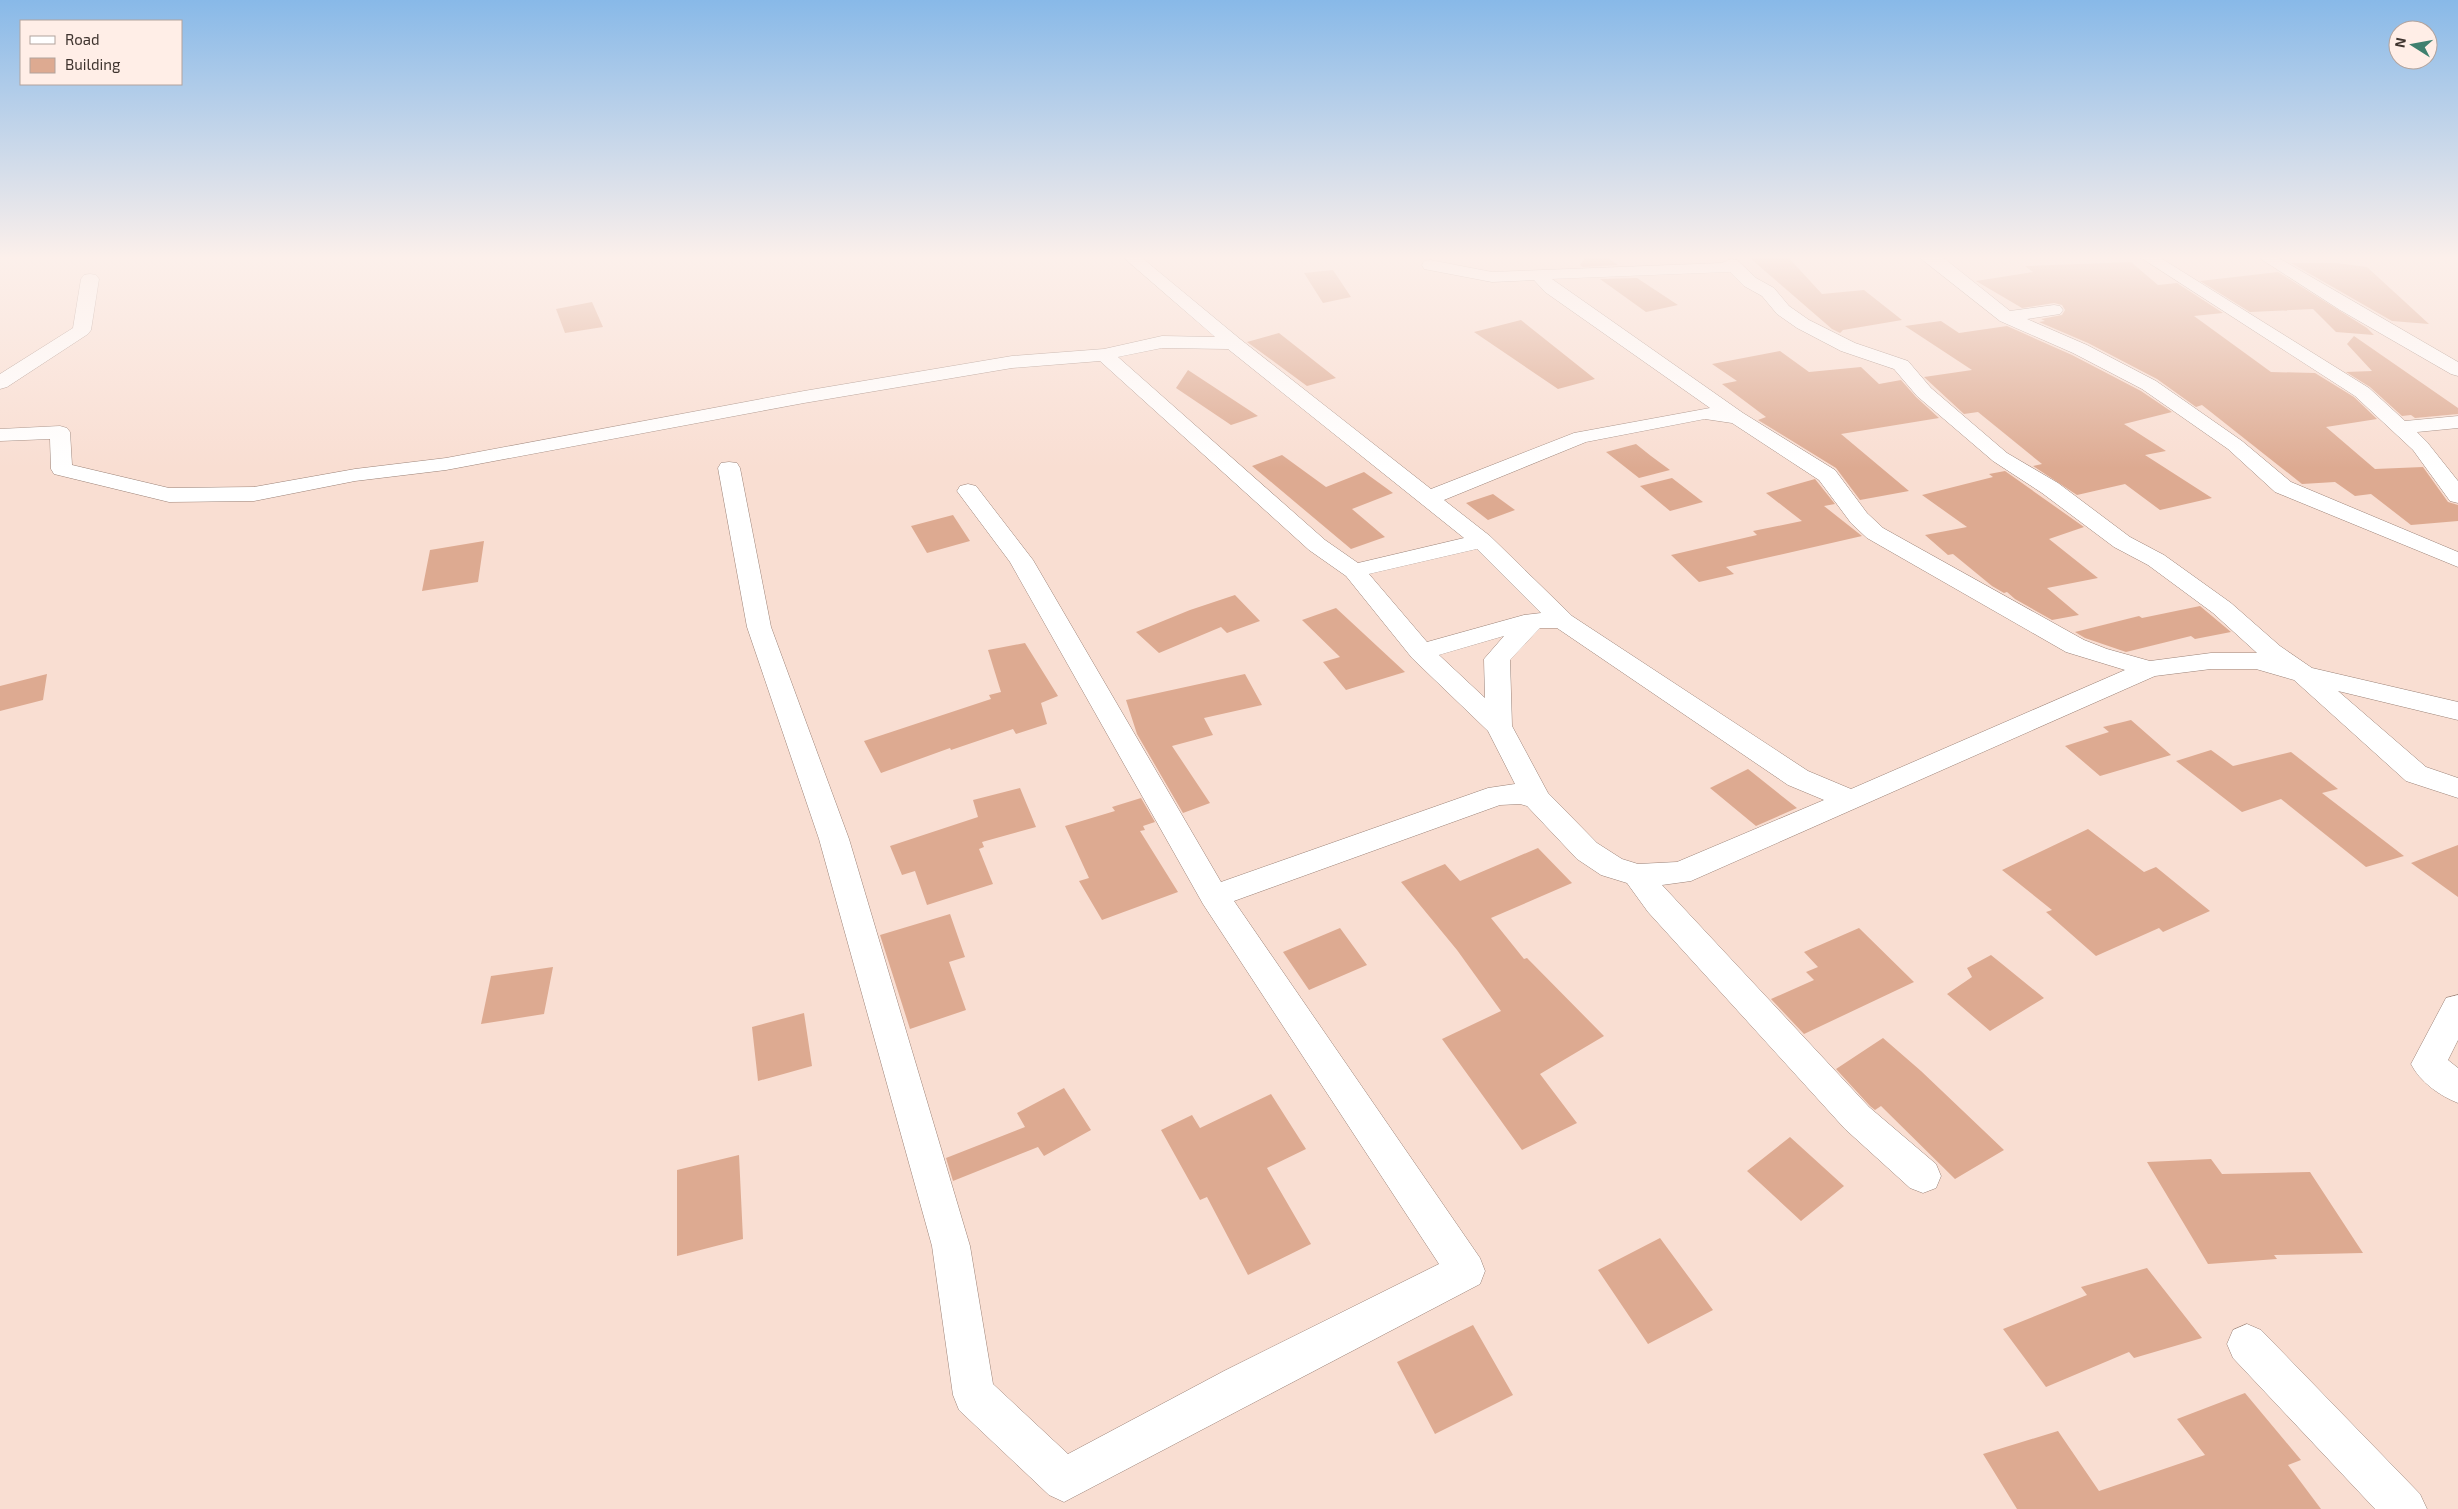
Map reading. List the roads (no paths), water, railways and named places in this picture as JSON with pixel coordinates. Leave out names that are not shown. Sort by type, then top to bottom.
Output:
[{"type":"street","points":[[0,383],[82,330],[82,327]]},
{"type":"street","points":[[1215,327],[1482,541],[1563,621],[1798,778],[1852,800]]},
{"type":"street","points":[[1608,327],[1738,418],[1827,475],[1859,518],[1875,533],[2075,646],[2098,655],[2150,669]]},
{"type":"street","points":[[1810,327],[1848,347],[1901,365],[1924,392],[1986,443],[2000,457],[2050,488],[2122,542],[2156,560],[2222,608],[2264,656],[2303,674],[2458,711]]},
{"type":"street","points":[[2030,327],[2080,349],[2149,385],[2234,445],[2283,487],[2458,560]]},
{"type":"street","points":[[2260,327],[2362,392],[2420,446],[2457,495]]},
{"type":"street","points":[[2383,327],[2458,370]]},
{"type":"street","points":[[0,435],[60,432],[62,469],[168,494],[254,494],[355,475],[446,464],[804,397],[1012,362],[1104,355],[1162,342],[1233,343]]},
{"type":"street","points":[[1104,355],[1317,546],[1354,571],[1421,652],[1499,726],[1537,799],[1587,851],[1612,867],[1638,875],[1680,873],[1852,800],[2150,669],[2264,656]]},
{"type":"street","points":[[1428,498],[1581,437],[1705,413],[1738,418]]},
{"type":"street","points":[[2401,428],[2458,422]]},
{"type":"street","points":[[729,468],[759,627],[834,839],[951,1246],[974,1395],[1064,1480],[1239,1386],[1466,1271],[1214,896],[1021,560],[968,491]]},
{"type":"street","points":[[1354,571],[1482,541]]},
{"type":"street","points":[[1421,652],[1533,620],[1563,621]]},
{"type":"street","points":[[1499,726],[1497,659],[1533,620]]},
{"type":"street","points":[[2303,674],[2416,774],[2458,806]]},
{"type":"street","points":[[2416,774],[2458,788]]},
{"type":"street","points":[[1798,778],[1816,814]]},
{"type":"street","points":[[1214,896],[1498,795],[1520,794],[1537,799]]},
{"type":"street","points":[[1638,875],[1659,904],[1857,1118],[1923,1176]]},
{"type":"street","points":[[2458,1008],[2428,1064],[2458,1088]]},
{"type":"street","points":[[2247,1344],[2404,1509]]}]
